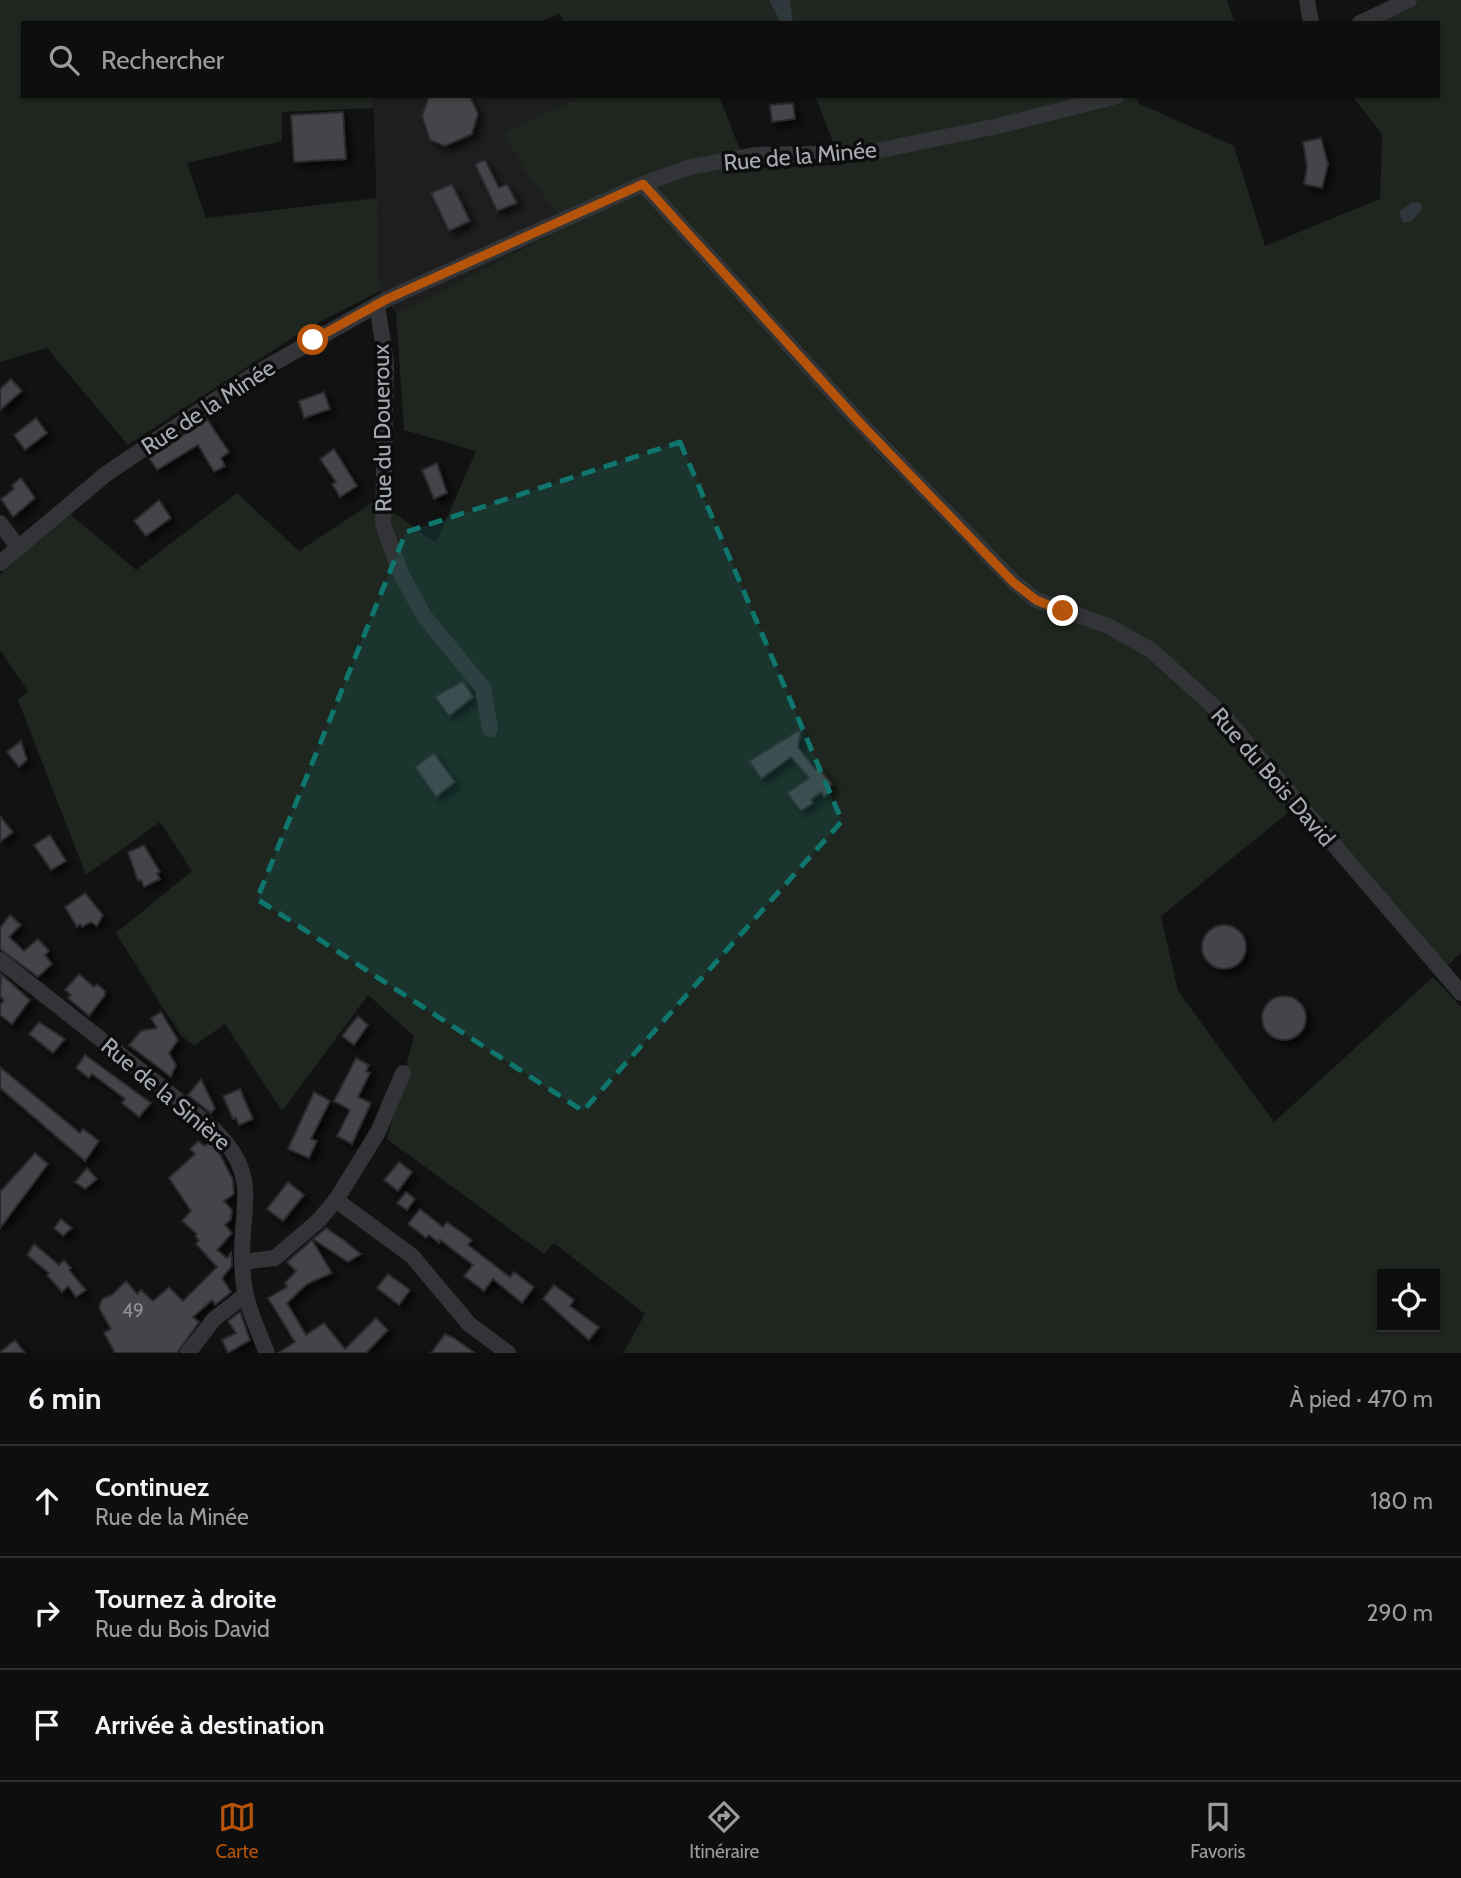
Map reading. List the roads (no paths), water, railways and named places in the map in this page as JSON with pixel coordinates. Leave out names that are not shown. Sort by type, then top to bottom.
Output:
[{"type":"street","points":[[1307,0],[1311,21]]},
{"type":"street","points":[[1364,21],[1409,0]]},
{"type":"street","name":"Rue de la Minée","points":[[0,563],[106,474],[253,375],[377,306],[643,184],[690,167],[755,155],[866,153],[998,126],[1109,98]]},
{"type":"street","name":"Rue du Bois David","points":[[643,184],[860,423],[1013,582],[1036,600],[1108,626],[1151,650],[1222,714],[1461,993]]},
{"type":"street","name":"Rue du Doueroux","points":[[377,306],[386,361],[383,524],[400,572],[424,616],[483,688],[490,729]]},
{"type":"street","points":[[0,523],[18,547]]},
{"type":"street","name":"Rue de la Sinière","points":[[0,960],[207,1123],[230,1146],[240,1161],[245,1190],[242,1262],[245,1295],[267,1353]]},
{"type":"street","points":[[242,1262],[275,1258],[318,1221],[336,1200],[378,1132],[403,1073]]},
{"type":"street","points":[[336,1200],[412,1256],[469,1324],[508,1353]]},
{"type":"street","points":[[188,1353],[214,1319],[245,1295]]}]
